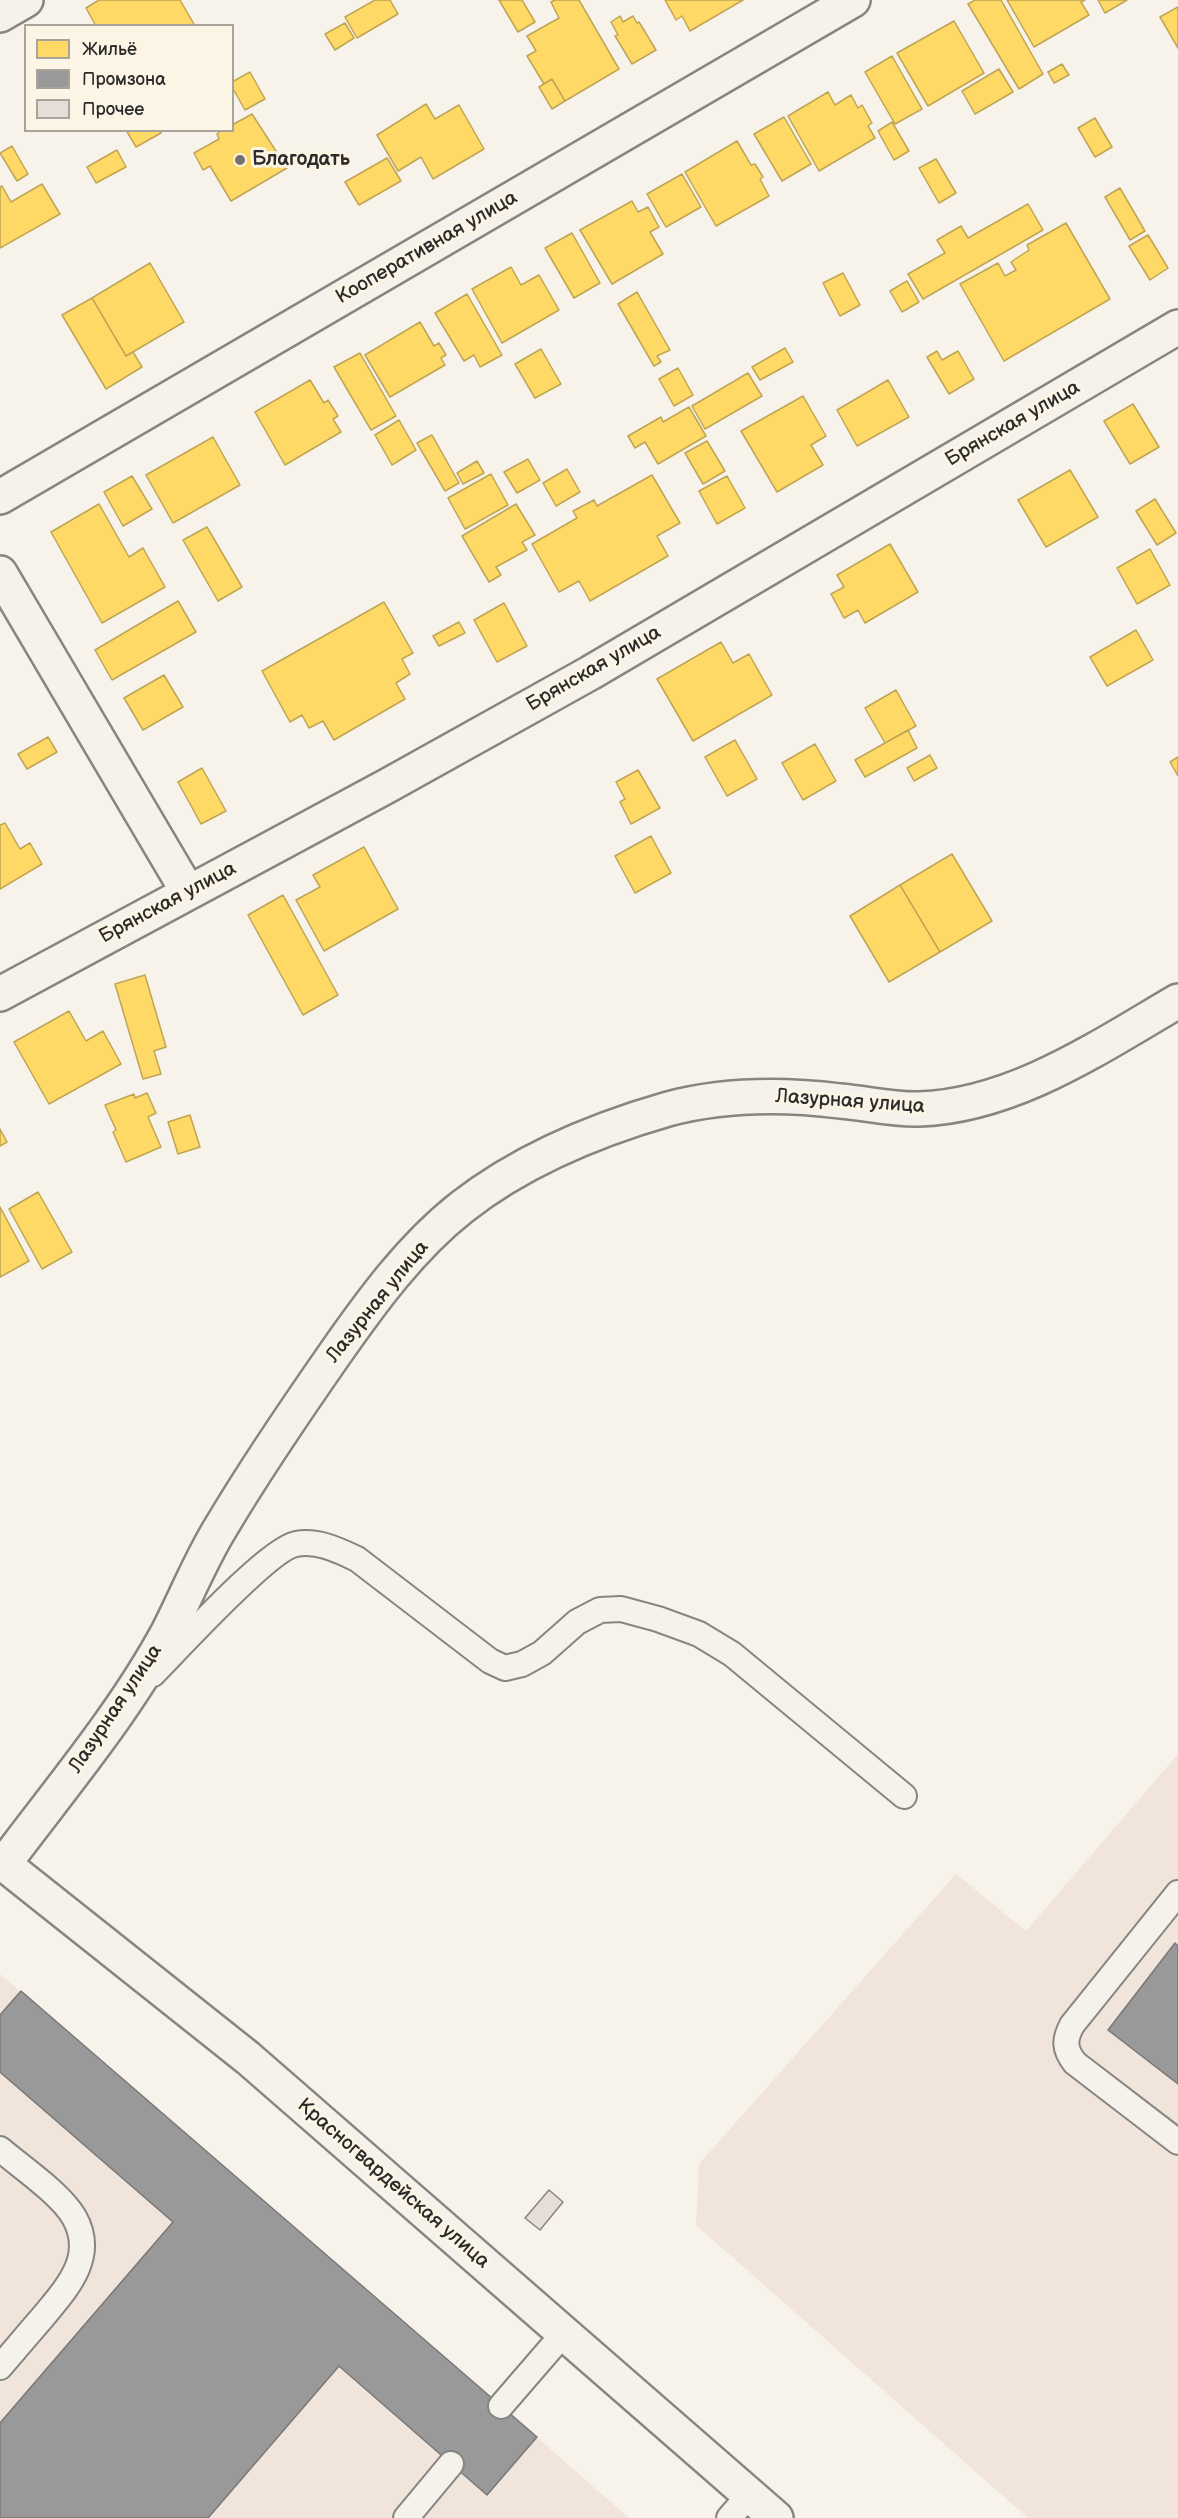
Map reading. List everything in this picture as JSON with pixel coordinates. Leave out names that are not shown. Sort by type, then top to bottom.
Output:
[{"type":"street","points":[[0,15],[26,0]]},
{"type":"street","name":"Кооперативная улица","points":[[0,497],[853,0]]},
{"type":"street","name":"Брянская улица","points":[[0,994],[590,673],[1178,327]]},
{"type":"street","points":[[0,573],[188,892]]},
{"type":"street","name":"Лазурная улица","points":[[2,1863],[122,1705],[168,1632],[195,1573],[221,1527],[286,1425],[362,1316],[412,1253],[461,1207],[512,1172],[567,1145],[670,1109],[714,1099],[802,1096],[916,1109],[963,1104],[1022,1085],[1084,1055],[1178,1001]]},
{"type":"street","name":"Красногвардейская улица","points":[[2,1863],[248,2058],[564,2333],[739,2506],[776,2518]]},
{"type":"lane","points":[[122,1705],[242,1584],[276,1553],[293,1545],[312,1543],[334,1548],[357,1559],[490,1661],[506,1668],[522,1664],[542,1653],[578,1622],[600,1610],[621,1608],[699,1634],[732,1654],[904,1796]]},
{"type":"lane","points":[[1178,1893],[1072,2025],[1065,2038],[1067,2053],[1075,2063],[1178,2142]]},
{"type":"lane","points":[[0,2149],[60,2200],[74,2217],[82,2237],[81,2259],[74,2279],[0,2367]]},
{"type":"lane","points":[[501,2406],[564,2333]]},
{"type":"lane","points":[[406,2518],[451,2464]]},
{"type":"shaded area","points":[[1178,1754],[1178,2518],[1028,2518],[696,2225],[699,2164],[956,1874],[1026,1931]]},
{"type":"shaded area","points":[[0,1974],[501,2406],[629,2518],[0,2518]]},
{"type":"building: Жильё","points":[[99,0],[180,0],[194,24],[95,24],[86,8]]},
{"type":"building: Жильё","points":[[375,0],[390,0],[398,14],[357,38],[345,17]]},
{"type":"building: Жильё","points":[[499,0],[522,0],[535,22],[518,32]]},
{"type":"building: Жильё","points":[[579,0],[619,69],[565,101],[552,79],[544,84],[527,56],[536,51],[527,36],[559,18],[551,2]]},
{"type":"building: Жильё","points":[[665,0],[743,0],[690,31],[682,16],[676,20]]},
{"type":"building: Жильё","points":[[975,0],[1001,0],[1043,74],[1019,89],[968,4]]},
{"type":"building: Жильё","points":[[1007,0],[1085,0],[1081,2],[1089,15],[1034,47]]},
{"type":"building: Жильё","points":[[1098,0],[1127,0],[1105,13]]},
{"type":"building: Жильё","points":[[1178,7],[1178,48],[1160,17]]},
{"type":"building: Жильё","points":[[620,16],[623,22],[633,16],[656,50],[632,64],[615,36],[618,35],[611,22]]},
{"type":"building: Жильё","points":[[954,21],[984,73],[928,106],[897,53]]},
{"type":"building: Жильё","points":[[345,23],[354,38],[335,50],[325,34]]},
{"type":"building: Жильё","points":[[892,56],[922,109],[895,124],[865,72]]},
{"type":"building: Жильё","points":[[1062,64],[1069,75],[1054,83],[1048,72]]},
{"type":"building: Жильё","points":[[999,69],[1013,92],[975,114],[962,91]]},
{"type":"building: Жильё","points":[[250,72],[265,99],[245,110],[234,91],[234,81]]},
{"type":"building: Жильё","points":[[552,79],[565,101],[552,109],[539,87]]},
{"type":"building: Жильё","points":[[828,92],[835,105],[851,95],[858,108],[862,105],[872,123],[868,126],[875,138],[819,171],[788,116]]},
{"type":"building: Жильё","points":[[426,104],[435,119],[459,105],[484,149],[433,179],[421,157],[398,171],[377,135]]},
{"type":"building: Жильё","name":"Благодать","points":[[252,114],[287,168],[231,201],[210,166],[203,170],[194,153],[219,139],[217,134],[220,132],[234,132],[234,124]]},
{"type":"building: Жильё","points":[[784,117],[811,164],[782,181],[754,134]]},
{"type":"building: Жильё","points":[[1095,118],[1112,147],[1095,157],[1078,128]]},
{"type":"building: Жильё","points":[[892,122],[909,151],[894,160],[878,131]]},
{"type":"building: Жильё","points":[[127,132],[161,133],[136,147]]},
{"type":"building: Жильё","points":[[737,141],[751,165],[755,164],[763,177],[760,179],[769,196],[716,226],[685,172]]},
{"type":"building: Жильё","points":[[12,146],[28,174],[17,181],[0,153]]},
{"type":"building: Жильё","points":[[117,150],[126,167],[96,183],[87,167]]},
{"type":"building: Жильё","points":[[387,158],[401,181],[359,205],[345,182]]},
{"type":"building: Жильё","points":[[936,159],[956,193],[939,203],[919,168]]},
{"type":"building: Жильё","points":[[682,174],[701,207],[666,227],[647,194]]},
{"type":"building: Жильё","points":[[42,184],[60,214],[0,248],[0,187],[2,186],[11,202]]},
{"type":"building: Жильё","points":[[1120,188],[1145,231],[1130,240],[1105,197]]},
{"type":"building: Жильё","points":[[632,201],[638,212],[648,207],[659,227],[650,232],[663,254],[612,284],[580,230]]},
{"type":"building: Жильё","points":[[1028,204],[1043,230],[923,299],[908,274],[945,253],[937,240],[961,226],[968,238]]},
{"type":"building: Жильё","points":[[1066,223],[1110,299],[1004,361],[960,284],[998,263],[1005,276],[1016,270],[1011,262],[1029,250],[1027,245]]},
{"type":"building: Жильё","points":[[572,233],[600,283],[574,298],[545,248]]},
{"type":"building: Жильё","points":[[1148,235],[1168,268],[1150,280],[1129,246]]},
{"type":"building: Жильё","points":[[150,263],[184,322],[126,356],[92,298]]},
{"type":"building: Жильё","points":[[511,267],[521,285],[539,275],[559,310],[502,343],[472,289]]},
{"type":"building: Жильё","points":[[843,273],[860,305],[840,316],[823,283]]},
{"type":"building: Жильё","points":[[907,281],[919,302],[902,312],[890,291]]},
{"type":"building: Жильё","points":[[637,292],[670,350],[657,356],[661,362],[654,366],[618,304]]},
{"type":"building: Жильё","points":[[467,294],[502,355],[480,367],[474,355],[464,361],[435,313]]},
{"type":"building: Жильё","points":[[92,298],[126,356],[133,352],[142,367],[106,389],[62,315]]},
{"type":"building: Жильё","points":[[420,322],[434,346],[439,343],[446,355],[441,358],[445,365],[390,397],[365,355]]},
{"type":"building: Жильё","points":[[785,348],[793,362],[760,380],[752,367]]},
{"type":"building: Жильё","points":[[541,349],[561,384],[535,398],[515,364]]},
{"type":"building: Жильё","points":[[937,351],[942,360],[958,351],[974,379],[949,394],[927,357]]},
{"type":"building: Жильё","points":[[360,353],[396,416],[371,430],[334,367]]},
{"type":"building: Жильё","points":[[678,368],[693,395],[674,406],[659,379]]},
{"type":"building: Жильё","points":[[748,373],[762,396],[705,429],[692,406]]},
{"type":"building: Жильё","points":[[310,380],[324,403],[328,400],[338,416],[333,419],[341,432],[285,465],[255,412]]},
{"type":"building: Жильё","points":[[888,380],[909,417],[857,446],[837,410]]},
{"type":"building: Жильё","points":[[803,396],[826,436],[811,445],[823,465],[777,492],[741,431]]},
{"type":"building: Жильё","points":[[1133,404],[1159,447],[1130,464],[1104,421]]},
{"type":"building: Жильё","points":[[689,407],[706,436],[658,464],[645,442],[635,448],[628,436],[661,417],[663,422]]},
{"type":"building: Жильё","points":[[399,420],[416,450],[392,465],[375,435]]},
{"type":"building: Жильё","points":[[432,435],[459,483],[445,491],[417,443]]},
{"type":"building: Жильё","points":[[213,437],[240,485],[173,523],[146,475]]},
{"type":"building: Жильё","points":[[707,441],[725,471],[703,484],[685,453]]},
{"type":"building: Жильё","points":[[528,459],[540,480],[517,493],[504,472]]},
{"type":"building: Жильё","points":[[477,461],[484,473],[463,484],[457,473]]},
{"type":"building: Жильё","points":[[567,469],[580,492],[556,506],[543,483]]},
{"type":"building: Жильё","points":[[1070,470],[1098,517],[1046,547],[1018,500]]},
{"type":"building: Жильё","points":[[491,474],[508,505],[465,529],[448,498]]},
{"type":"building: Жильё","points":[[652,475],[680,523],[657,536],[668,556],[590,601],[579,581],[559,592],[532,544],[577,518],[573,511],[594,500],[597,506]]},
{"type":"building: Жильё","points":[[132,476],[152,509],[123,526],[104,492]]},
{"type":"building: Жильё","points":[[727,476],[745,508],[717,524],[699,491]]},
{"type":"building: Жильё","points":[[1155,499],[1176,533],[1157,545],[1136,511]]},
{"type":"building: Жильё","points":[[99,504],[129,557],[143,548],[165,587],[102,623],[51,532]]},
{"type":"building: Жильё","points":[[516,504],[535,535],[522,542],[527,550],[496,567],[501,575],[489,582],[462,536]]},
{"type":"building: Жильё","points":[[207,527],[242,587],[218,601],[183,540]]},
{"type":"building: Жильё","points":[[890,544],[918,592],[865,623],[858,610],[844,618],[831,594],[844,587],[837,575]]},
{"type":"building: Жильё","points":[[1150,549],[1170,585],[1137,604],[1117,568]]},
{"type":"building: Жильё","points":[[178,601],[196,632],[112,680],[95,650]]},
{"type":"building: Жильё","points":[[384,602],[413,653],[402,659],[410,674],[396,683],[405,699],[334,740],[323,721],[309,728],[302,715],[290,722],[262,671]]},
{"type":"building: Жильё","points":[[504,603],[527,646],[497,662],[474,620]]},
{"type":"building: Жильё","points":[[459,622],[465,633],[439,646],[433,636]]},
{"type":"building: Жильё","points":[[1136,630],[1153,660],[1107,686],[1090,657]]},
{"type":"building: Жильё","points":[[721,642],[733,663],[749,654],[772,695],[693,741],[657,679]]},
{"type":"building: Жильё","points":[[164,675],[183,707],[143,730],[124,698]]},
{"type":"building: Жильё","points":[[896,690],[916,726],[885,743],[865,708]]},
{"type":"building: Жильё","points":[[908,730],[917,748],[865,777],[855,760]]},
{"type":"building: Жильё","points":[[48,737],[57,752],[27,769],[18,754]]},
{"type":"building: Жильё","points":[[735,740],[757,779],[727,796],[705,757]]},
{"type":"building: Жильё","points":[[815,744],[836,781],[803,800],[782,763]]},
{"type":"building: Жильё","points":[[930,755],[937,768],[914,781],[907,768]]},
{"type":"building: Жильё","points":[[1178,757],[1178,776],[1170,762]]},
{"type":"building: Жильё","points":[[202,768],[226,811],[201,824],[178,782]]},
{"type":"building: Жильё","points":[[638,770],[660,808],[631,824],[620,802],[625,799],[616,782]]},
{"type":"building: Жильё","points":[[5,823],[20,849],[30,843],[42,864],[0,889],[0,825]]},
{"type":"building: Жильё","points":[[651,836],[671,873],[635,893],[615,856]]},
{"type":"building: Жильё","points":[[364,847],[398,909],[324,951],[296,900],[320,887],[313,875]]},
{"type":"building: Жильё","points":[[952,854],[992,921],[940,952],[900,885]]},
{"type":"building: Жильё","points":[[900,885],[940,952],[889,982],[850,916]]},
{"type":"building: Жильё","points":[[283,895],[338,995],[303,1015],[248,915]]},
{"type":"building: Жильё","points":[[145,975],[166,1047],[154,1051],[161,1074],[143,1079],[115,984]]},
{"type":"building: Жильё","points":[[69,1011],[86,1041],[103,1031],[121,1064],[49,1104],[14,1042]]},
{"type":"building: Жильё","points":[[147,1093],[156,1113],[148,1117],[161,1147],[126,1162],[113,1132],[116,1130],[105,1105],[134,1094],[135,1098]]},
{"type":"building: Жильё","points":[[190,1115],[200,1147],[178,1154],[168,1122]]},
{"type":"building: Жильё","points":[[0,1129],[7,1142],[0,1146]]},
{"type":"building: Жильё","points":[[38,1192],[72,1252],[42,1269],[9,1209]]},
{"type":"building: Жильё","points":[[0,1207],[29,1261],[0,1277]]},
{"type":"building: Промзона","points":[[1175,1943],[1178,1946],[1178,2084],[1108,2030]]},
{"type":"building: Промзона","points":[[21,1991],[537,2437],[487,2495],[339,2366],[208,2518],[0,2518],[0,2423],[173,2222],[0,2072],[0,2015]]},
{"type":"building: Прочее","points":[[549,2190],[563,2202],[540,2230],[525,2218]]},
{"type":"place","name":"Благодать","points":[[240,160]]}]
